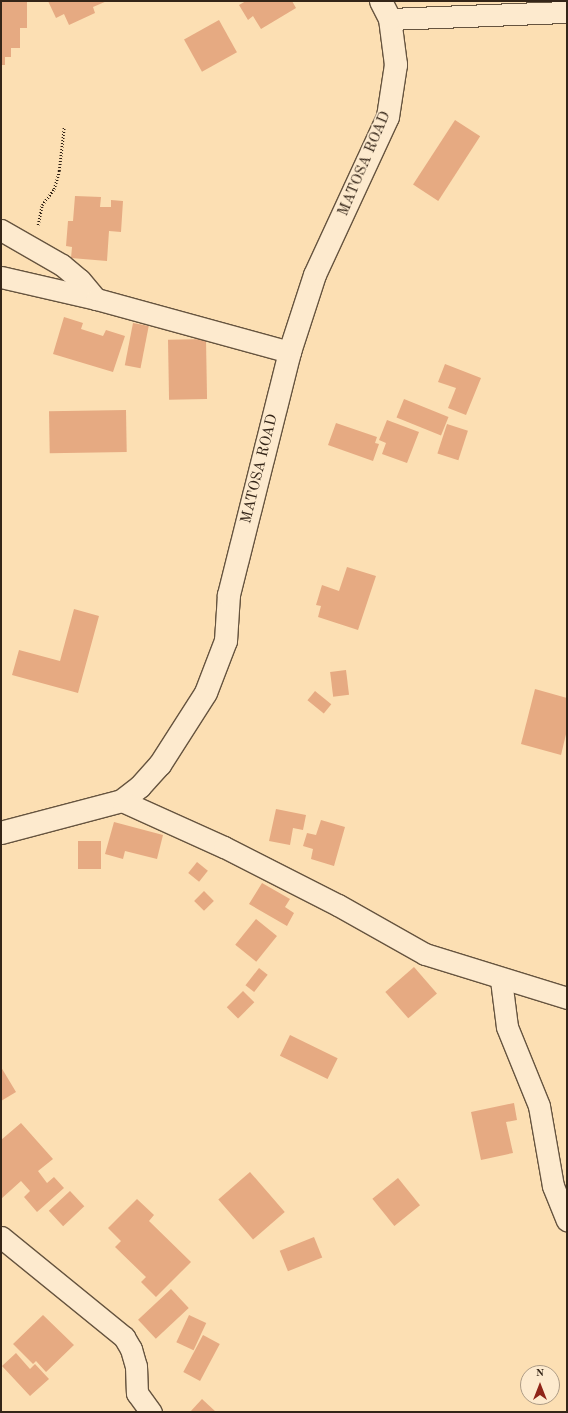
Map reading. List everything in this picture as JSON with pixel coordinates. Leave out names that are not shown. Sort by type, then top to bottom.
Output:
[{"type":"street","points":[[386,10],[567,12]]},
{"type":"street","name":"MATOSA ROAD","points":[[1,833],[122,801],[140,787],[160,765],[181,735],[206,693],[226,641],[229,594],[290,352],[315,275],[388,117],[396,65],[386,10]]},
{"type":"street","points":[[1,230],[44,253],[80,280],[96,299]]},
{"type":"street","points":[[1,277],[96,299],[290,352]]},
{"type":"street","points":[[122,801],[224,847],[338,905],[425,954],[501,980],[567,998]]},
{"type":"street","points":[[501,980],[507,1027],[540,1106],[553,1186],[567,1220]]},
{"type":"street","points":[[1,1237],[124,1337],[131,1349],[136,1366],[137,1393],[151,1412]]},
{"type":"path","points":[[44,253],[38,230],[40,217],[42,205],[56,183],[64,127]]},
{"type":"building","points":[[1,1],[27,1],[27,28],[20,28],[20,48],[11,48],[11,57],[5,57],[5,65],[1,65]]},
{"type":"building","points":[[48,1],[107,1],[93,7],[95,13],[69,25],[64,14],[56,18]]},
{"type":"building","points":[[246,1],[292,1],[296,8],[261,29],[253,16],[248,20],[239,5]]},
{"type":"building","points":[[219,20],[237,52],[202,72],[184,39]]},
{"type":"building","points":[[455,120],[480,136],[438,201],[413,185]]},
{"type":"building","points":[[75,196],[101,197],[100,207],[111,207],[111,200],[123,201],[121,232],[109,231],[107,261],[71,258],[72,247],[66,246],[68,221],[73,221]]},
{"type":"building","points":[[64,317],[83,323],[81,329],[103,336],[106,330],[125,336],[113,372],[53,354]]},
{"type":"building","points":[[133,323],[149,326],[141,368],[125,365]]},
{"type":"building","points":[[206,339],[207,399],[169,400],[168,340]]},
{"type":"building","points":[[445,364],[481,378],[466,415],[448,408],[456,388],[438,382]]},
{"type":"building","points":[[404,399],[449,417],[441,436],[397,418]]},
{"type":"building","points":[[126,410],[127,452],[50,453],[49,411]]},
{"type":"building","points":[[387,420],[419,432],[407,463],[382,454],[386,443],[379,440]]},
{"type":"building","points":[[336,423],[377,437],[375,443],[379,444],[373,461],[328,445]]},
{"type":"building","points":[[447,424],[468,431],[458,460],[437,453]]},
{"type":"building","points":[[347,567],[376,576],[358,630],[318,617],[321,606],[316,605],[322,585],[339,591]]},
{"type":"building","points":[[74,609],[99,616],[78,693],[12,675],[19,650],[60,661]]},
{"type":"building","points":[[346,670],[349,695],[333,697],[330,672]]},
{"type":"building","points":[[535,689],[567,698],[567,730],[561,755],[521,744]]},
{"type":"building","points":[[315,691],[331,704],[324,714],[307,700]]},
{"type":"building","points":[[276,809],[306,815],[303,830],[293,828],[290,845],[269,841]]},
{"type":"building","points":[[321,820],[345,827],[334,866],[311,859],[313,849],[303,846],[307,833],[316,835]]},
{"type":"building","points":[[114,822],[163,835],[157,859],[125,851],[123,859],[105,854]]},
{"type":"building","points":[[78,841],[101,841],[101,869],[78,869]]},
{"type":"building","points":[[197,862],[208,871],[199,882],[188,873]]},
{"type":"building","points":[[262,883],[290,899],[285,907],[294,913],[287,926],[249,904]]},
{"type":"building","points":[[204,891],[214,901],[204,911],[194,901]]},
{"type":"building","points":[[256,919],[277,936],[256,962],[235,945]]},
{"type":"building","points":[[414,967],[437,993],[408,1018],[385,992]]},
{"type":"building","points":[[259,968],[268,975],[254,992],[245,985]]},
{"type":"building","points":[[243,991],[254,1002],[238,1019],[227,1007]]},
{"type":"building","points":[[290,1035],[338,1058],[328,1079],[280,1056]]},
{"type":"building","points":[[1,1067],[16,1092],[1,1101]]},
{"type":"building","points":[[514,1103],[517,1120],[506,1122],[513,1153],[481,1160],[471,1112]]},
{"type":"building","points":[[21,1123],[53,1159],[38,1171],[47,1183],[54,1177],[64,1188],[37,1212],[24,1197],[30,1191],[21,1181],[1,1199],[1,1140]]},
{"type":"building","points":[[250,1172],[285,1212],[253,1240],[218,1200]]},
{"type":"building","points":[[398,1178],[420,1205],[394,1226],[372,1199]]},
{"type":"building","points":[[70,1191],[84,1206],[63,1226],[49,1211]]},
{"type":"building","points":[[137,1199],[154,1215],[149,1221],[191,1262],[156,1297],[141,1282],[146,1277],[115,1247],[121,1241],[108,1228]]},
{"type":"building","points":[[314,1237],[322,1257],[288,1271],[280,1251]]},
{"type":"building","points":[[171,1289],[189,1308],[156,1339],[138,1320]]},
{"type":"building","points":[[43,1315],[74,1345],[46,1372],[36,1361],[33,1364],[13,1344]]},
{"type":"building","points":[[189,1315],[206,1323],[194,1350],[176,1342]]},
{"type":"building","points":[[203,1335],[220,1344],[200,1381],[183,1372]]},
{"type":"building","points":[[16,1353],[30,1369],[35,1364],[49,1379],[30,1396],[2,1366]]},
{"type":"building","points":[[202,1399],[216,1412],[190,1412]]}]
